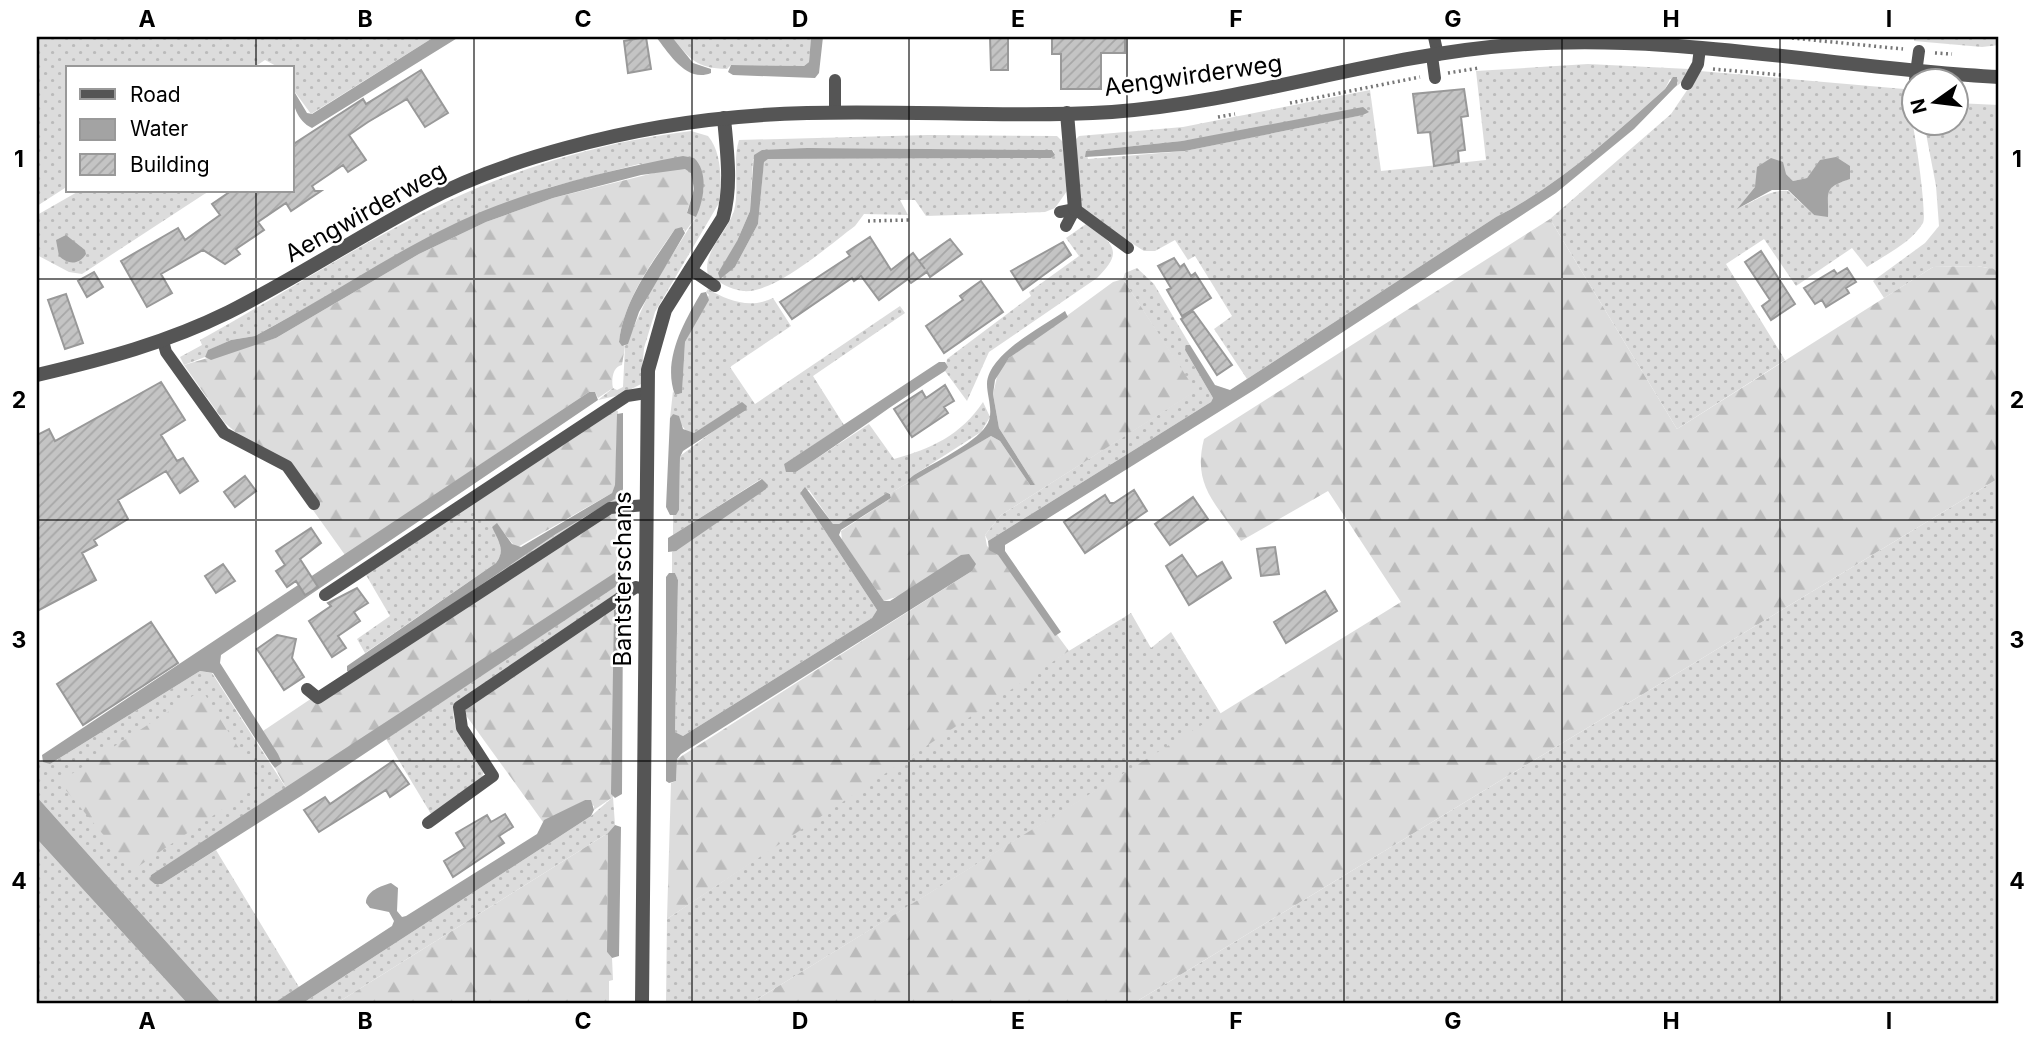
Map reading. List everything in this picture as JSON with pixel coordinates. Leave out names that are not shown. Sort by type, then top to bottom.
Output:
[{"type":"street","name":"Aengwirderweg","points":[[37,375],[138,351],[163,341],[280,285],[428,199],[485,175],[564,148],[620,134],[724,118],[835,113],[1068,113],[1187,103],[1435,56],[1562,42],[1707,45],[1899,73]]},
{"type":"street","name":"Aengwirderweg","points":[[1969,76],[1999,77]]},
{"type":"street","points":[[1067,210],[1068,113]]},
{"type":"street","name":"Bantsterschans","points":[[642,1003],[646,393],[657,331],[665,310],[723,218],[729,176],[724,118]]},
{"type":"lane","points":[[1434,37],[1435,76]]},
{"type":"lane","points":[[1687,84],[1707,45]]},
{"type":"lane","points":[[1916,66],[1919,51]]},
{"type":"lane","points":[[835,80],[835,113]]},
{"type":"lane","points":[[1066,226],[1067,210]]},
{"type":"lane","points":[[1067,210],[1122,247]]},
{"type":"lane","points":[[690,269],[715,286]]},
{"type":"lane","points":[[163,341],[166,352],[224,433],[287,466],[314,504]]},
{"type":"lane","points":[[325,594],[627,396],[646,393]]},
{"type":"lane","points":[[307,689],[318,698],[610,508],[646,505]]},
{"type":"lane","points":[[428,823],[493,776],[462,728],[459,707],[636,587],[645,589]]},
{"type":"path","points":[[1781,37],[1959,55]]},
{"type":"path","name":"Aengwirderweg","points":[[1286,104],[1489,67]]},
{"type":"path","points":[[1697,67],[1787,76]]},
{"type":"path","name":"Aengwirderweg","points":[[1208,119],[1247,112]]},
{"type":"path","points":[[868,221],[911,220]]},
{"type":"green space","points":[[37,37],[434,37],[311,114],[294,91],[294,66],[276,66],[265,60],[256,66],[66,66],[66,187],[37,206]]},
{"type":"green space","points":[[672,37],[811,37],[809,62],[804,66],[731,65],[727,69],[708,67],[690,57]]},
{"type":"green space","points":[[1914,37],[1999,37],[1999,45],[1982,47],[1914,41]]},
{"type":"green space","points":[[1588,64],[1689,69],[1682,82],[1674,88],[1677,84],[1670,79],[1665,89],[1564,175],[1247,379],[1214,329],[1232,316],[1195,256],[1188,260],[1175,240],[1155,251],[1144,251],[1089,216],[1080,204],[1076,139],[1079,136],[1183,127],[1370,90],[1381,171],[1486,160],[1476,71]],"holes":[[[1367,114],[1185,151],[1088,159],[1086,151],[1182,141]]]},
{"type":"green space","points":[[1700,71],[1899,89],[1899,136],[1914,136],[1924,215],[1923,223],[1912,237],[1867,267],[1852,248],[1796,286],[1764,239],[1726,264],[1785,360],[1677,429],[1550,219],[1671,114]],"holes":[[[1814,169],[1849,179],[1833,185],[1827,193],[1828,207],[1814,215],[1788,191],[1768,194],[1738,208],[1755,187],[1786,174],[1793,181],[1807,178]]]},
{"type":"green space","points":[[1969,104],[1999,105],[1999,270],[1977,266],[1933,267],[1884,298],[1873,281],[1925,243],[1939,226],[1936,186],[1926,136],[1969,136]]},
{"type":"green space","points":[[691,131],[708,136],[716,150],[721,177],[719,203],[655,312],[644,348],[641,384],[620,395],[598,400],[613,388],[617,390],[623,387],[625,346],[652,287],[696,217],[704,188],[639,164],[551,187],[457,224],[255,336],[231,340],[209,350],[205,357],[184,365],[180,357],[202,345],[200,340],[352,251],[475,189],[535,166],[597,148]]},
{"type":"green space","points":[[928,135],[1057,136],[1063,142],[1067,191],[1055,208],[1045,212],[926,216],[915,200],[900,200],[908,215],[864,214],[855,226],[786,277],[756,290],[743,291],[729,287],[708,275],[707,267],[712,250],[734,211],[739,140]],"holes":[[[807,148],[1054,152],[1051,158],[768,159],[764,161],[758,224],[735,267],[737,241],[750,211],[753,159]]]},
{"type":"green space","points":[[674,168],[691,173],[694,189],[687,212],[696,217],[685,232],[684,229],[675,229],[648,269],[626,311],[619,342],[625,346],[622,365],[613,374],[613,388],[598,398],[595,392],[589,392],[345,555],[273,454],[240,436],[225,423],[184,365],[276,338],[419,254],[486,222],[553,198]]},
{"type":"green space","points":[[77,192],[207,192],[82,274],[69,272],[37,255],[37,215]]},
{"type":"green space","points":[[1550,219],[1677,429],[1933,267],[1977,266],[1999,270],[1999,478],[1134,1003],[751,1003],[1401,602],[1328,491],[1241,541],[1215,504],[1204,482],[1201,455],[1204,439]]},
{"type":"green space","points":[[1086,224],[1109,242],[1112,248],[1111,261],[1106,269],[1097,278],[989,352],[967,401],[945,371],[947,359],[1031,296],[1029,292],[1079,256],[1066,238]]},
{"type":"green space","points":[[1137,268],[1154,284],[1190,345],[1185,350],[1213,398],[1211,402],[988,541],[985,535],[1001,515],[1195,391],[1123,279],[1125,273]]},
{"type":"green space","points":[[1123,279],[1196,391],[1001,515],[985,535],[987,546],[998,555],[1069,651],[667,919],[671,783],[676,781],[677,759],[972,571],[884,601],[842,540],[841,531],[891,498],[890,493],[991,436],[1000,441],[1030,485],[1035,485],[999,428],[993,394],[998,373],[1009,358],[1113,282]]},
{"type":"green space","points":[[708,289],[739,302],[756,303],[773,298],[791,326],[730,367],[755,404],[900,306],[905,313],[813,376],[844,425],[784,464],[796,472],[869,424],[894,459],[920,451],[955,432],[983,402],[990,417],[981,432],[914,475],[909,482],[839,524],[833,524],[809,490],[802,490],[800,493],[877,610],[872,618],[683,736],[675,732],[678,580],[675,573],[672,573],[672,552],[765,489],[761,479],[673,535],[673,515],[679,510],[680,456],[747,406],[742,403],[694,433],[687,432],[673,414],[670,418],[673,391],[675,395],[682,393],[685,342],[709,295],[706,292]]},
{"type":"green space","points":[[611,409],[618,411],[615,486],[612,493],[516,548],[497,524],[492,527],[469,500]]},
{"type":"green space","points":[[1999,478],[1999,1003],[1134,1003]]},
{"type":"green space","points":[[617,497],[617,572],[286,788],[275,768],[282,763],[263,731],[556,534]]},
{"type":"green space","points":[[469,500],[488,521],[498,538],[500,555],[496,563],[365,653],[357,639],[390,616],[366,575]]},
{"type":"green space","points":[[617,585],[618,592],[456,704],[454,721],[457,730],[484,771],[481,780],[431,814],[386,739]]},
{"type":"green space","points":[[617,602],[614,610],[613,797],[594,810],[594,806],[585,800],[543,822],[465,714],[465,708]]},
{"type":"green space","points":[[1131,613],[1151,648],[1171,632],[1221,714],[751,1003],[666,1003],[667,919],[1018,682]]},
{"type":"green space","points":[[200,671],[212,673],[286,788],[151,875],[162,884],[216,850],[299,987],[274,1003],[221,1003],[37,797],[37,764],[42,760],[50,764]]},
{"type":"green space","points":[[202,690],[261,783],[133,870],[59,782]]},
{"type":"green space","points":[[613,797],[615,825],[608,833],[337,1003],[303,1003],[591,816]]},
{"type":"green space","points":[[608,833],[607,952],[612,958],[613,980],[609,981],[609,1003],[337,1003]]},
{"type":"green space","points":[[37,839],[187,1003],[37,1003]]},
{"type":"water","points":[[434,37],[459,37],[312,128],[303,121],[294,106],[294,91],[307,113],[312,114]]},
{"type":"water","points":[[656,37],[672,37],[693,63],[711,69],[711,73],[702,75],[686,70]]},
{"type":"water","points":[[811,37],[823,37],[819,73],[815,78],[733,75],[728,72],[731,65],[804,66],[809,62]]},
{"type":"water","points":[[1673,77],[1677,77],[1677,85],[1634,129],[1556,193],[1254,390],[1005,545],[1005,551],[1061,632],[1055,636],[998,555],[989,550],[988,541],[1211,402],[1213,398],[1185,350],[1186,345],[1190,345],[1215,385],[1230,390],[1564,175],[1665,89]]},
{"type":"water","points":[[1363,107],[1369,112],[1185,151],[1085,157],[1086,151],[1182,141]]},
{"type":"water","points":[[762,150],[1052,150],[1055,155],[1051,158],[768,159],[764,162],[758,224],[735,267],[720,279],[718,273],[737,241],[750,211],[754,155]]},
{"type":"water","points":[[683,156],[694,158],[702,171],[703,195],[696,217],[687,213],[694,189],[691,173],[685,169],[641,175],[553,198],[486,222],[419,254],[276,338],[211,360],[205,357],[208,350],[231,340],[255,336],[425,239],[483,211],[582,179]]},
{"type":"water","points":[[1836,157],[1850,166],[1850,179],[1831,188],[1828,196],[1828,217],[1814,215],[1788,190],[1772,190],[1737,209],[1755,187],[1757,167],[1771,158],[1783,162],[1786,174],[1793,181],[1807,178],[1820,160]]},
{"type":"water","points":[[682,227],[685,233],[639,312],[628,344],[622,346],[619,342],[622,326],[633,297],[675,229]]},
{"type":"water","points":[[66,235],[85,250],[86,254],[77,262],[70,262],[59,256],[56,240]]},
{"type":"water","points":[[706,292],[709,300],[685,342],[682,393],[675,395],[671,368],[673,355],[688,316],[701,293]]},
{"type":"water","points":[[1065,311],[1068,317],[1009,358],[995,380],[993,394],[999,428],[1035,485],[1030,485],[1000,441],[991,436],[910,483],[908,480],[914,475],[980,433],[989,421],[987,384],[996,362],[1018,342]]},
{"type":"water","points":[[939,362],[945,362],[948,367],[945,371],[796,472],[786,472],[784,464]]},
{"type":"water","points":[[589,392],[595,392],[598,400],[221,655],[220,663],[278,754],[282,763],[275,768],[213,673],[200,671],[50,764],[43,762],[42,755]]},
{"type":"water","points":[[742,402],[747,406],[746,410],[683,451],[680,457],[679,510],[676,515],[670,515],[666,507],[670,418],[673,414],[679,416],[683,429],[694,433]]},
{"type":"water","points":[[623,413],[623,489],[620,496],[556,534],[351,673],[347,671],[347,666],[496,563],[501,549],[492,527],[497,523],[512,544],[521,547],[612,493],[615,485],[617,414]]},
{"type":"water","points":[[762,479],[768,485],[766,489],[676,551],[668,552],[668,538]]},
{"type":"water","points":[[805,487],[833,524],[839,524],[887,493],[890,494],[891,498],[841,530],[839,535],[884,601],[890,601],[961,555],[969,554],[976,564],[972,571],[681,754],[677,759],[676,781],[669,783],[666,781],[666,577],[669,573],[675,573],[678,580],[675,732],[683,736],[872,618],[877,610],[800,493]]},
{"type":"water","points":[[616,572],[622,572],[624,579],[615,587],[301,796],[162,884],[155,884],[150,880],[151,875]]},
{"type":"water","points":[[617,608],[623,611],[622,794],[615,798],[611,794],[614,610]]},
{"type":"water","points":[[37,797],[221,1003],[187,1003],[37,839]]},
{"type":"water","points":[[585,800],[591,800],[594,810],[591,816],[303,1003],[274,1003],[392,926],[394,921],[389,912],[370,908],[366,903],[368,895],[375,890],[391,883],[398,888],[397,911],[402,917],[406,916],[537,834],[544,820]]},
{"type":"water","points":[[615,825],[621,827],[619,956],[612,958],[607,952],[608,833]]},
{"type":"building","points":[[646,37],[651,69],[628,73],[624,41]]},
{"type":"building","points":[[990,37],[1008,37],[1008,70],[991,70]]},
{"type":"building","points":[[1052,37],[1125,37],[1125,53],[1101,53],[1101,89],[1061,89],[1061,54],[1052,54]]},
{"type":"building","points":[[421,70],[448,113],[425,127],[407,99],[368,122],[349,135],[366,160],[348,172],[343,165],[312,186],[315,191],[321,191],[291,211],[286,203],[258,222],[264,230],[236,249],[240,254],[225,264],[203,250],[161,274],[172,293],[147,307],[121,261],[178,228],[185,240],[220,215],[212,204],[230,192],[294,192],[294,144],[363,99],[366,104]]},
{"type":"building","points":[[1464,89],[1468,116],[1461,117],[1465,150],[1458,151],[1459,162],[1434,166],[1430,132],[1418,133],[1413,94]]},
{"type":"building","points":[[870,237],[891,270],[913,253],[919,261],[950,239],[962,254],[930,277],[927,272],[911,283],[908,279],[879,300],[861,276],[854,281],[852,278],[792,319],[780,302],[850,256],[847,252]]},
{"type":"building","points":[[1063,242],[1071,255],[1023,290],[1011,271]]},
{"type":"building","points":[[1761,251],[1795,304],[1771,320],[1762,306],[1770,300],[1745,262]]},
{"type":"building","points":[[1174,258],[1180,267],[1184,264],[1191,276],[1195,273],[1211,298],[1182,316],[1167,290],[1171,288],[1158,266]]},
{"type":"building","points":[[1847,268],[1856,282],[1846,288],[1849,293],[1826,307],[1822,300],[1815,304],[1804,288],[1834,270],[1837,274]]},
{"type":"building","points":[[94,272],[103,287],[87,297],[78,281]]},
{"type":"building","points":[[981,281],[1003,312],[944,353],[926,326],[963,300],[960,296]]},
{"type":"building","points":[[66,294],[83,343],[65,349],[48,300]]},
{"type":"building","points":[[1193,311],[1232,365],[1217,375],[1181,319]]},
{"type":"building","points":[[161,382],[185,420],[161,435],[177,461],[183,458],[198,481],[180,493],[166,471],[118,500],[128,519],[94,540],[97,545],[82,553],[96,580],[37,611],[37,435],[49,429],[55,441]]},
{"type":"building","points":[[945,385],[954,401],[944,407],[948,413],[912,437],[894,409],[922,391],[926,398]]},
{"type":"building","points":[[245,476],[256,491],[235,507],[224,492]]},
{"type":"building","points":[[1134,490],[1147,511],[1085,553],[1064,522],[1105,495],[1110,503],[1114,503]]},
{"type":"building","points":[[1193,497],[1208,519],[1170,545],[1155,524]]},
{"type":"building","points":[[311,528],[321,543],[300,559],[318,587],[305,595],[296,581],[287,587],[276,571],[285,565],[276,551]]},
{"type":"building","points":[[1275,547],[1279,574],[1261,576],[1257,549]]},
{"type":"building","points":[[1182,555],[1197,577],[1222,562],[1231,578],[1189,605],[1166,566]]},
{"type":"building","points":[[223,564],[235,581],[216,593],[205,576]]},
{"type":"building","points":[[357,588],[368,603],[354,612],[360,621],[338,636],[346,648],[332,657],[309,621],[331,606],[328,603]]},
{"type":"building","points":[[1325,591],[1337,611],[1286,643],[1274,622]]},
{"type":"building","points":[[151,622],[178,663],[83,725],[57,684]]},
{"type":"building","points":[[277,635],[296,639],[292,658],[304,677],[284,690],[257,649]]},
{"type":"building","points":[[393,761],[409,784],[390,797],[386,790],[319,832],[304,810],[325,797],[330,804]]},
{"type":"building","points":[[505,814],[513,827],[499,836],[504,843],[453,877],[444,861],[465,848],[456,833],[487,815],[491,822]]}]
